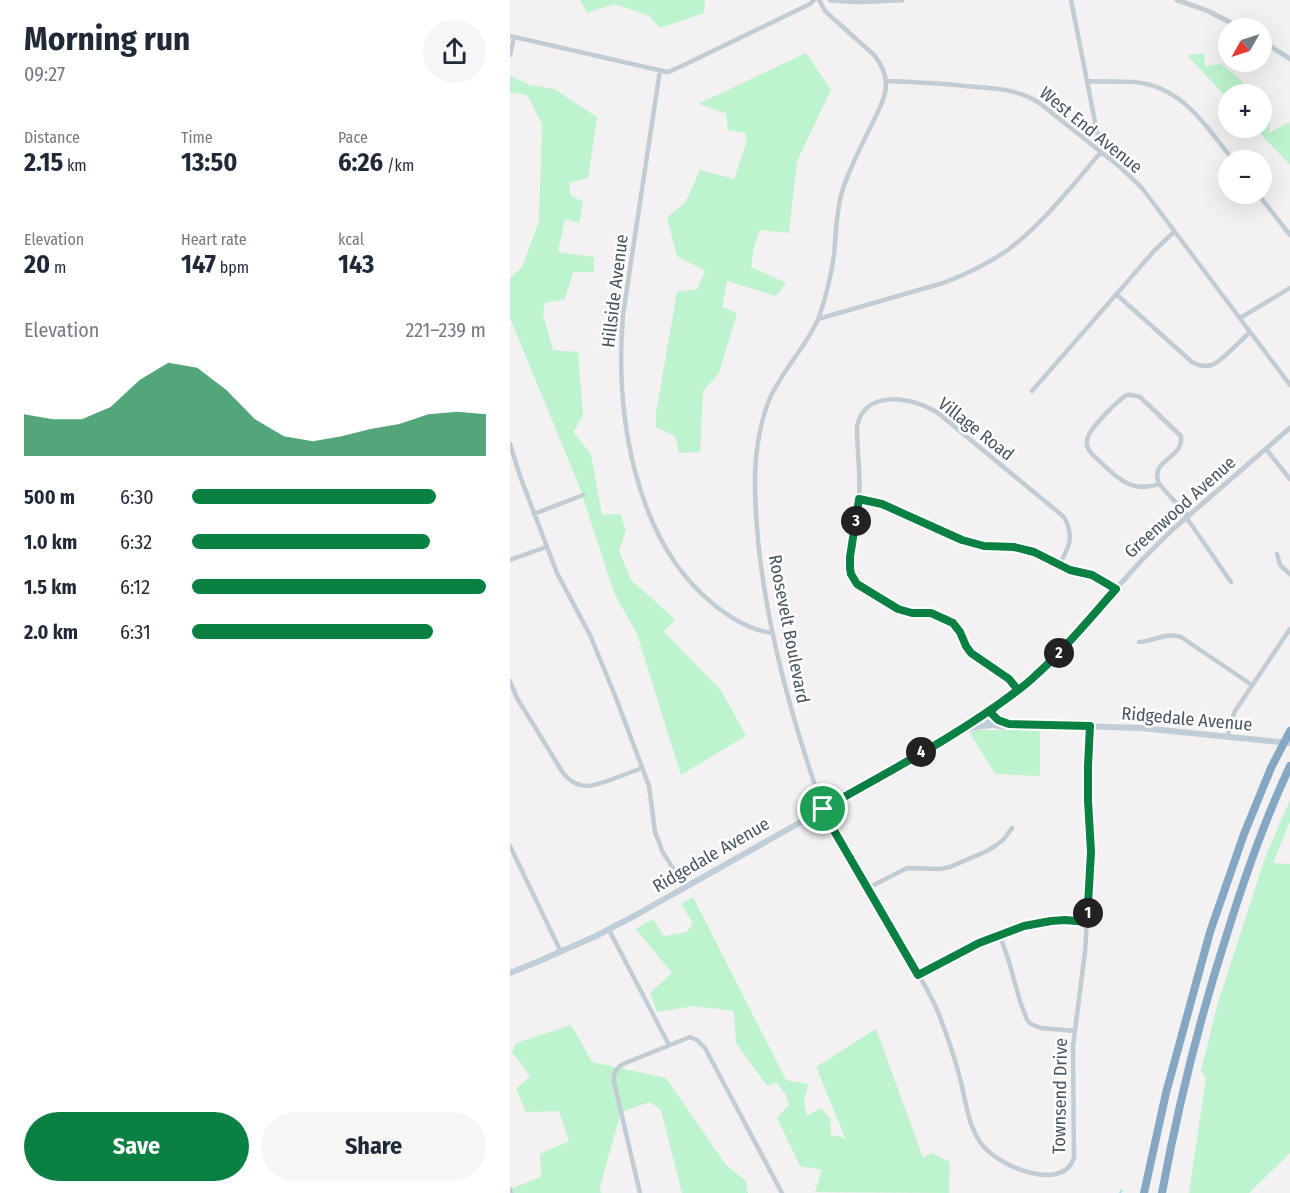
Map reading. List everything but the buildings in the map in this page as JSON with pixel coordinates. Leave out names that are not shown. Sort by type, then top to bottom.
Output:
[{"type":"highway","points":[[1144,1193],[1166,1093],[1210,932],[1244,834],[1271,768],[1290,731]]},
{"type":"highway","points":[[1162,1193],[1190,1064],[1218,960],[1258,842],[1290,766]]},
{"type":"main road","name":"Ridgedale Avenue","points":[[510,972],[609,930],[990,712]]},
{"type":"main road","points":[[990,712],[998,720],[1009,724]]},
{"type":"main road","points":[[983,716],[992,725]]},
{"type":"main road","name":"Ridgedale Avenue","points":[[960,730],[992,725],[1006,727],[1009,724],[1141,728],[1290,743]]},
{"type":"street","points":[[510,55],[512,36],[671,71],[810,4],[814,0]]},
{"type":"street","points":[[819,0],[825,11],[874,55],[882,67],[886,81]]},
{"type":"street","points":[[830,0],[856,2],[902,0]]},
{"type":"street","points":[[818,319],[943,283],[991,261],[1038,224],[1101,152],[1071,0]]},
{"type":"street","points":[[1177,0],[1222,18]]},
{"type":"street","points":[[1272,47],[1290,59]]},
{"type":"street","name":"Hillside Avenue","points":[[660,70],[622,323],[621,384],[631,449],[641,490],[651,518],[669,553],[686,578],[706,599],[730,617],[752,628],[772,633]]},
{"type":"street","name":"West End Avenue","points":[[886,81],[1005,89],[1038,102],[1142,188],[1290,385]]},
{"type":"street","name":"Roosevelt Boulevard","points":[[822,809],[799,736],[772,633],[755,511],[756,453],[770,400],[818,319],[828,287],[842,192],[883,100],[886,81]]},
{"type":"street","points":[[1087,81],[1134,82],[1154,86],[1174,95],[1200,117],[1225,150]]},
{"type":"street","points":[[1266,204],[1290,235]]},
{"type":"street","points":[[1032,391],[1154,251],[1174,232]]},
{"type":"street","points":[[1240,318],[1290,288]]},
{"type":"street","points":[[1116,294],[1197,365],[1206,366],[1216,363],[1250,332]]},
{"type":"street","points":[[1159,484],[1148,487],[1130,486],[1088,448],[1087,440],[1090,432],[1118,401],[1127,395],[1140,397],[1181,436],[1182,442],[1178,451],[1164,461],[1157,471],[1157,480],[1187,516],[1231,582]]},
{"type":"street","name":"Village Road","points":[[1018,690],[1009,679],[971,653],[953,623],[931,613],[912,613],[898,609],[857,584],[851,574],[850,557],[859,499],[857,430],[863,411],[884,400],[901,400],[923,405],[938,413],[1064,517],[1069,530],[1070,543],[1059,565]]},
{"type":"street","name":"Greenwood Avenue","points":[[990,712],[1049,663],[1140,562],[1187,516],[1290,428]]},
{"type":"street","points":[[510,444],[546,546],[557,573],[598,653],[642,768],[650,792],[658,842],[685,887]]},
{"type":"street","points":[[1266,450],[1290,479]]},
{"type":"street","points":[[534,514],[583,495]]},
{"type":"street","points":[[859,499],[882,504],[962,540],[984,546],[1024,549],[1070,570],[1092,575],[1116,589]]},
{"type":"street","points":[[510,560],[546,546]]},
{"type":"street","points":[[1277,554],[1281,565],[1290,574]]},
{"type":"street","points":[[1228,737],[1235,711],[1290,629]]},
{"type":"street","points":[[1139,642],[1152,641],[1167,635],[1181,637],[1252,685]]},
{"type":"street","points":[[510,681],[563,773],[572,782],[583,786],[595,786],[642,768]]},
{"type":"street","name":"Townsend Drive","points":[[1057,1180],[1070,1169],[1074,1158],[1073,1062],[1085,952],[1091,852],[1088,777],[1090,726]]},
{"type":"street","points":[[822,809],[934,1005],[946,1035],[961,1082],[969,1120],[975,1133],[986,1151],[1000,1163],[1018,1173],[1042,1181]]},
{"type":"street","points":[[868,888],[907,868],[940,869],[959,863],[995,846],[1012,828]]},
{"type":"street","points":[[510,846],[561,952]]},
{"type":"street","points":[[918,975],[963,950],[1038,922],[1065,920],[1087,922]]},
{"type":"street","points":[[609,930],[669,1045]]},
{"type":"street","points":[[1000,935],[1027,1020],[1041,1028],[1075,1031]]},
{"type":"street","points":[[640,1193],[614,1075],[623,1064],[690,1037],[705,1048],[782,1193]]},
{"type":"green space","points":[[580,0],[705,0],[704,13],[660,28],[648,15],[614,4],[587,13]]},
{"type":"green space","points":[[806,53],[831,90],[797,161],[789,233],[760,230],[754,247],[751,267],[786,283],[776,296],[727,281],[722,307],[737,313],[719,373],[703,391],[700,452],[679,453],[675,436],[656,427],[656,413],[677,292],[697,289],[705,271],[677,256],[667,217],[685,203],[700,170],[734,179],[747,141],[745,133],[728,130],[726,113],[698,104]]},
{"type":"green space","points":[[1204,53],[1205,66],[1218,64],[1218,72],[1231,72],[1244,84],[1218,84],[1218,88],[1187,55]]},
{"type":"green space","points":[[510,76],[530,85],[554,89],[597,117],[588,178],[569,183],[570,195],[583,202],[579,223],[565,219],[558,252],[594,257],[594,272],[573,272],[565,299],[545,303],[543,315],[553,350],[578,352],[583,416],[573,432],[591,454],[602,515],[620,514],[626,530],[619,551],[631,580],[675,621],[663,631],[721,690],[746,736],[681,775],[637,634],[614,593],[580,488],[510,318],[510,278],[522,267],[539,221],[542,124],[527,95],[510,92]]},
{"type":"green space","points":[[1289,122],[1290,124],[1290,165],[1264,138],[1272,138],[1272,131]]},
{"type":"green space","points":[[976,730],[1040,730],[1040,776],[995,774],[970,733]]},
{"type":"green space","points":[[1290,800],[1290,821],[1273,863],[1290,864],[1290,1153],[1249,1193],[1189,1193],[1206,1078],[1201,1071],[1217,1006],[1265,858]]},
{"type":"green space","points":[[693,897],[786,1080],[808,1084],[804,1102],[807,1116],[821,1108],[830,1118],[831,1135],[846,1140],[816,1067],[876,1029],[923,1158],[932,1153],[950,1162],[949,1193],[815,1192],[822,1170],[800,1166],[777,1118],[789,1105],[786,1095],[776,1082],[767,1086],[736,1043],[734,1011],[694,1006],[657,1012],[650,993],[672,973],[636,929],[653,919],[664,936],[687,932],[693,923],[681,904]]},
{"type":"green space","points":[[571,1025],[592,1062],[666,1078],[726,1165],[746,1181],[748,1193],[682,1193],[661,1110],[650,1102],[621,1112],[600,1187],[601,1193],[510,1193],[510,1189],[541,1177],[540,1154],[569,1141],[559,1111],[526,1112],[516,1089],[530,1076],[512,1052],[516,1043]]},
{"type":"route","points":[[823,809],[918,975],[963,950],[1024,926],[1038,922],[1065,920],[1087,922],[1091,852],[1088,800],[1090,726],[1009,724],[998,720],[990,712],[1027,684],[1049,663],[1116,589],[1092,575],[1070,570],[1034,552],[1014,547],[976,545],[946,534],[882,504],[859,499],[850,557],[851,574],[857,584],[905,612],[931,613],[953,623],[971,653],[1009,679],[1018,690],[990,712],[823,809]]}]
